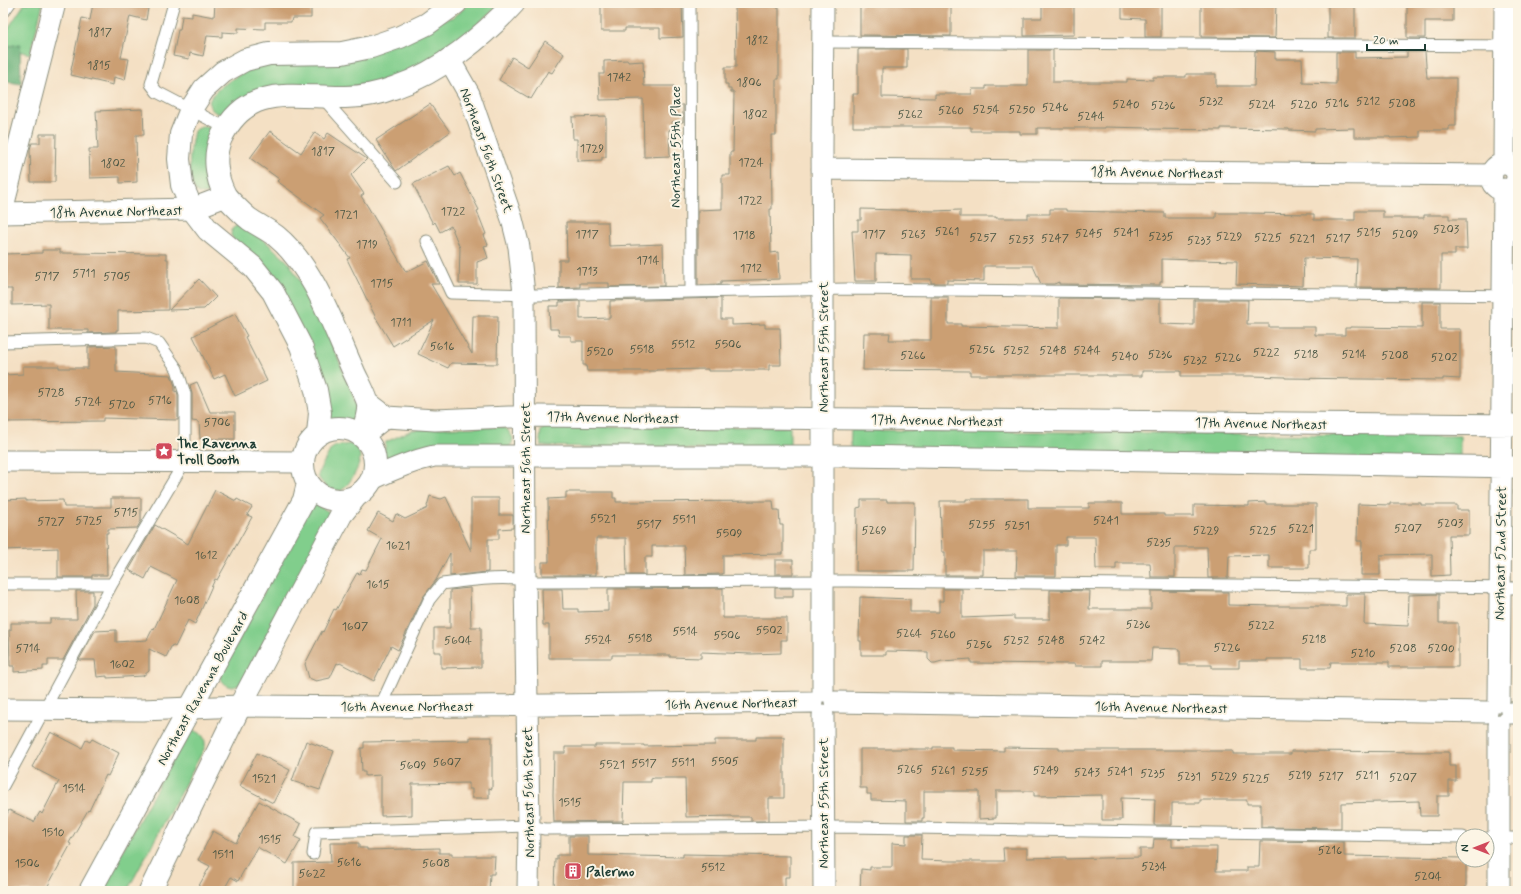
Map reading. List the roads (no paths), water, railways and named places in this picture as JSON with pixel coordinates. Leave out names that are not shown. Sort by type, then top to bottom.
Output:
[{"type":"main road","points":[[318,434],[320,413],[316,390],[301,346],[273,292],[253,267],[208,230],[192,209],[182,185],[179,159],[181,134],[191,109],[204,89],[223,72],[245,60],[269,54],[342,54],[371,47],[400,37],[427,24],[456,3]]},
{"type":"main road","points":[[386,417],[368,404],[313,282],[298,260],[276,236],[247,218],[226,196],[218,179],[216,160],[219,142],[226,128],[240,111],[256,101],[273,96],[348,97],[391,89],[416,80],[472,43],[500,18],[514,3]]},
{"type":"main road","points":[[362,436],[368,404]]},
{"type":"main road","points":[[341,427],[354,430],[362,436],[371,446],[376,459],[375,473],[367,488],[357,495],[344,500],[328,498],[314,490],[305,472],[305,450],[312,440],[318,434],[327,429],[341,427]]},
{"type":"main road","name":"Northeast Ravenna Boulevard","points":[[90,891],[304,500],[305,472]]},
{"type":"main road","points":[[150,891],[240,706],[341,515],[357,495]]},
{"type":"street","points":[[3,207],[55,3]]},
{"type":"street","name":"Northeast 55th Street","points":[[823,3],[824,891]]},
{"type":"street","name":"Northeast 52nd Street","points":[[1499,891],[1502,838],[1503,713],[1509,588],[1510,466],[1510,296],[1507,176],[1511,46],[1505,3]]},
{"type":"street","name":"Northeast 56th Street","points":[[449,59],[469,94],[512,219],[519,247],[524,294],[525,579],[529,826],[528,891]]},
{"type":"street","name":"18th Avenue Northeast","points":[[822,169],[1507,176]]},
{"type":"street","name":"18th Avenue Northeast","points":[[3,213],[192,209],[226,196]]},
{"type":"street","name":"17th Avenue Northeast","points":[[386,417],[435,420],[525,416],[1510,425]]},
{"type":"street","points":[[362,436],[386,417]]},
{"type":"street","points":[[372,479],[394,468],[434,456],[823,456],[1510,466]]},
{"type":"street","points":[[3,461],[185,461],[305,472]]},
{"type":"street","name":"16th Avenue Northeast","points":[[3,709],[142,710],[240,706],[380,707],[823,703],[1503,713]]},
{"type":"lane","points":[[174,3],[151,84],[157,92],[226,128]]},
{"type":"lane","name":"Northeast 55th Place","points":[[690,3],[691,291]]},
{"type":"lane","points":[[824,42],[1511,46]]},
{"type":"lane","points":[[322,97],[397,182]]},
{"type":"lane","points":[[427,241],[451,293],[524,294],[823,290],[1510,296]]},
{"type":"lane","points":[[3,342],[146,338],[159,343],[177,369],[185,394],[185,461],[112,584],[3,786]]},
{"type":"lane","points":[[380,707],[429,600],[442,584],[472,580],[525,579],[537,582],[823,581],[1509,588]]},
{"type":"lane","points":[[3,584],[112,584]]},
{"type":"lane","points":[[313,854],[316,832],[529,826],[546,829],[823,827],[1455,838]]},
{"type":"place","name":"The Ravenna Troll Booth","points":[[164,451]]},
{"type":"place","name":"Palermo","points":[[573,871]]}]
